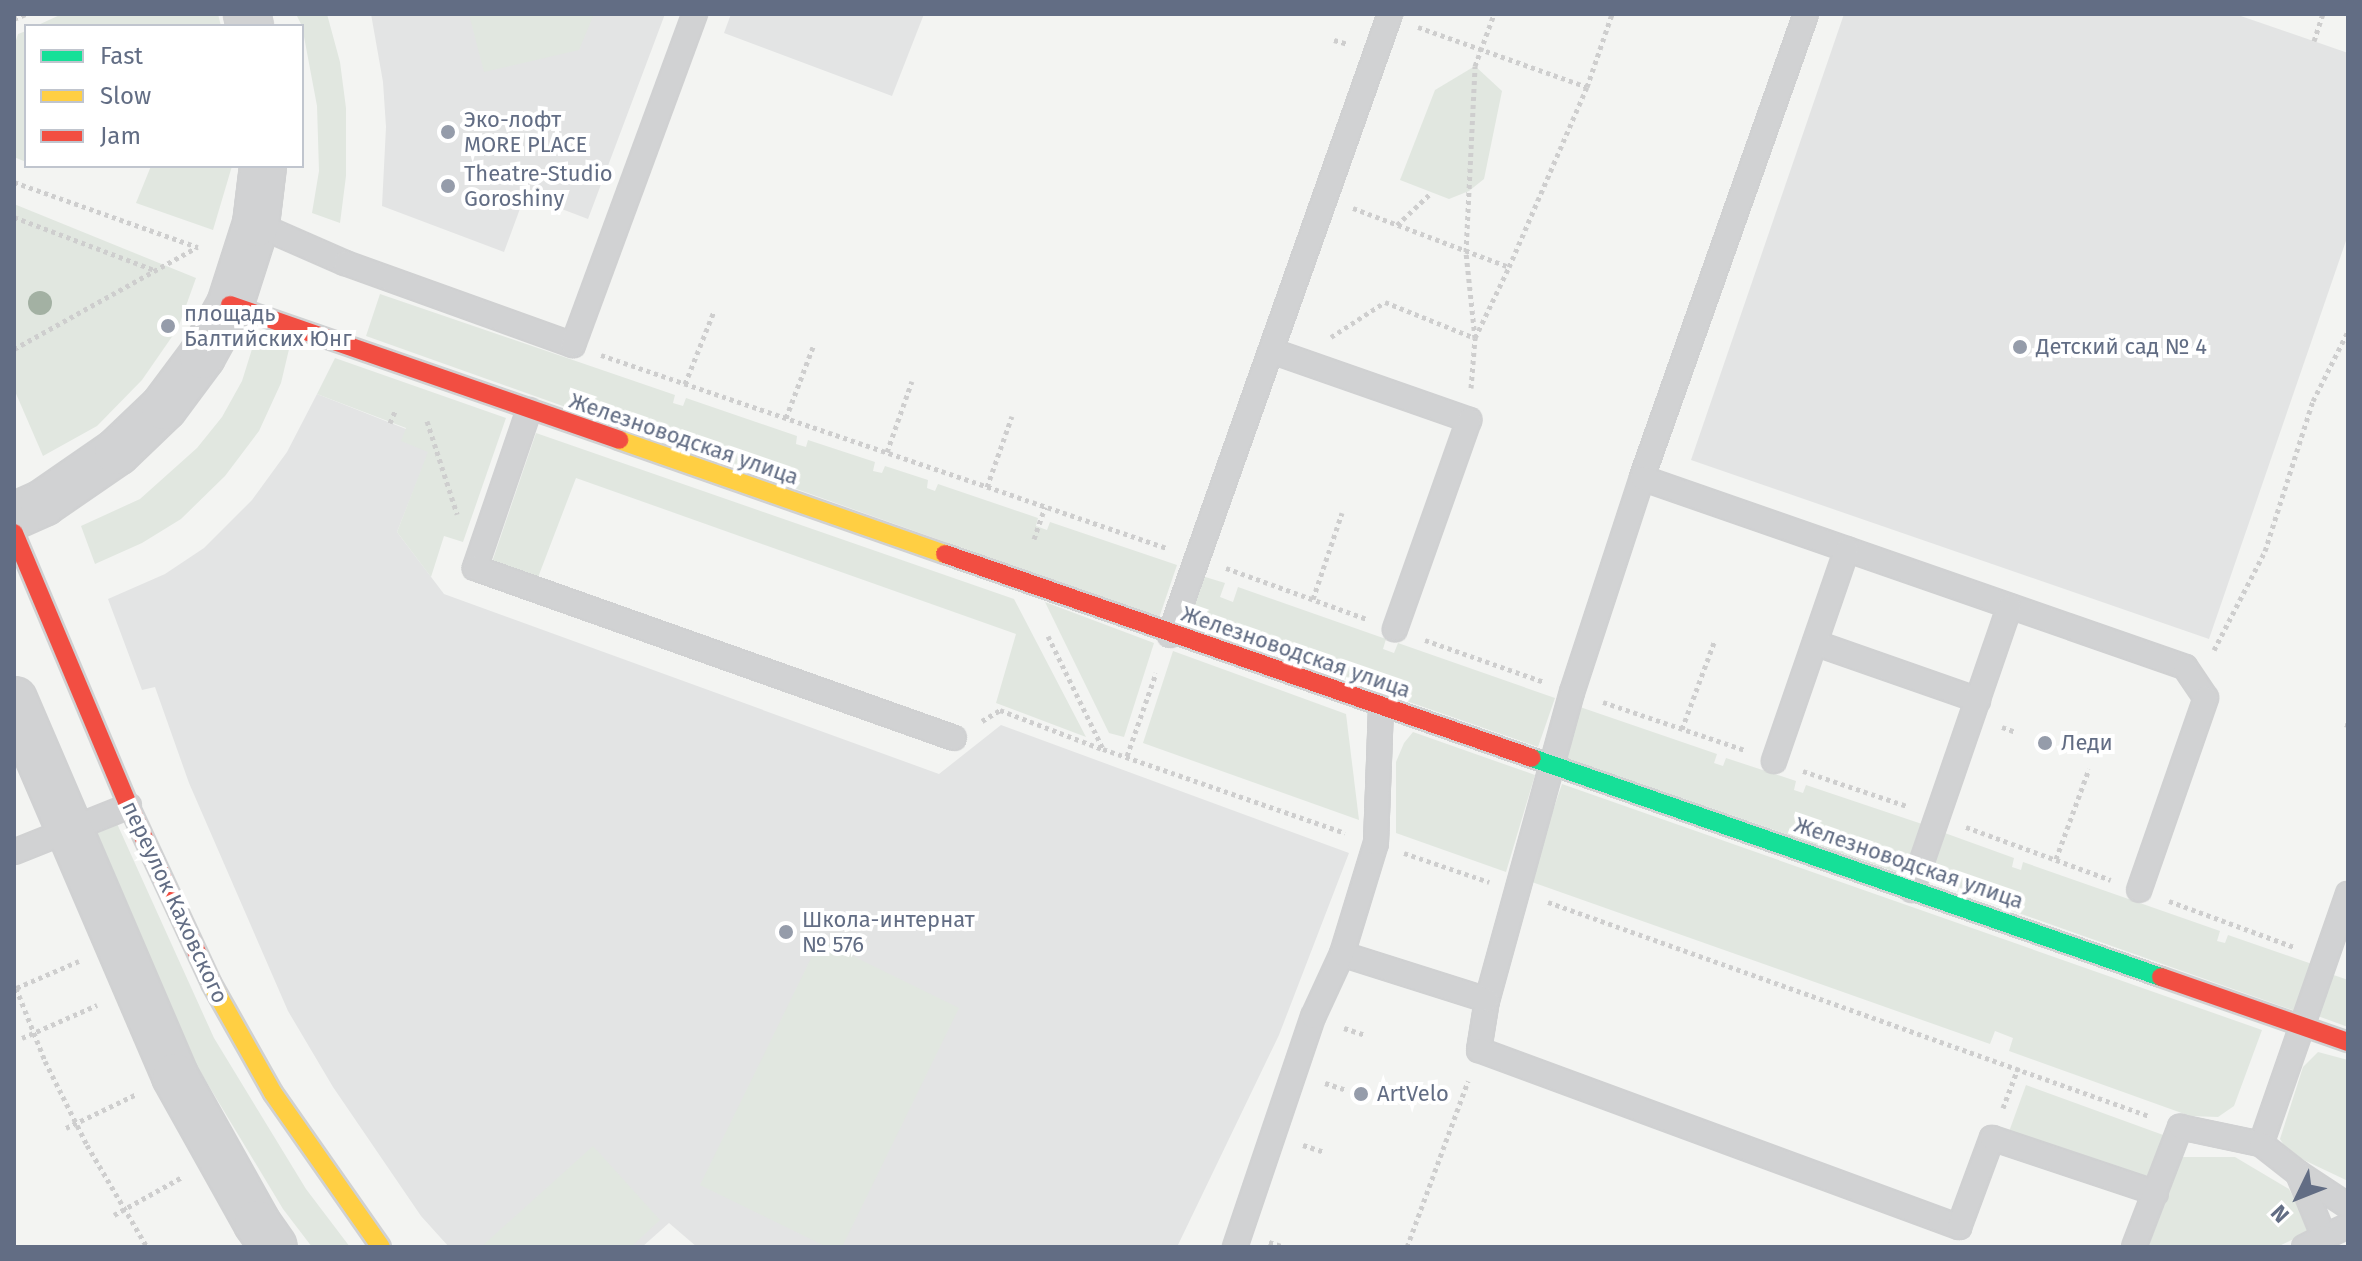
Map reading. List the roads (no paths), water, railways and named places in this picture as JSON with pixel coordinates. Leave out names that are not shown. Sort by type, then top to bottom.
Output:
[{"type":"street","points":[[14,516],[43,503],[117,452],[164,407],[202,356],[230,305],[256,224],[263,168]]},
{"type":"street","name":"Железноводская улица","points":[[230,305],[1170,635],[1381,705],[2348,1042]]},
{"type":"street","name":"переулок Каховского","points":[[14,533],[129,806],[215,991],[273,1093],[381,1247]]},
{"type":"street","points":[[14,700],[175,1076],[257,1223],[274,1247]]},
{"type":"lane","points":[[256,224],[345,263],[573,345],[695,14]]},
{"type":"lane","points":[[1806,14],[1642,478],[1572,692],[1487,1000],[1479,1050],[1959,1227],[1992,1138],[2156,1193]]},
{"type":"lane","points":[[1170,635],[1390,16]]},
{"type":"lane","points":[[1272,351],[1469,420],[1395,629]]},
{"type":"lane","points":[[529,410],[475,568],[954,738]]},
{"type":"lane","points":[[1642,478],[2185,667],[2206,698],[2139,890]]},
{"type":"lane","points":[[1774,761],[1847,549]]},
{"type":"lane","points":[[1912,890],[2010,606]]},
{"type":"lane","points":[[1815,643],[1978,700]]},
{"type":"lane","points":[[1235,1247],[1313,1017],[1342,954],[1376,843],[1381,705]]},
{"type":"lane","points":[[14,852],[129,806]]},
{"type":"lane","points":[[2261,1144],[2348,894]]},
{"type":"lane","points":[[1342,954],[1487,1000]]},
{"type":"lane","points":[[2134,1247],[2180,1127],[2261,1144],[2348,1206]]},
{"type":"lane","points":[[2298,1173],[2324,1237]]},
{"type":"lane","points":[[2304,1247],[2348,1226]]},
{"type":"place","name":"Эко-лофт MORE PLACE","points":[[448,132]]},
{"type":"place","name":"Theatre-Studio Goroshiny","points":[[448,186]]},
{"type":"place","name":"площадь Балтийских Юнг","points":[[168,326]]},
{"type":"place","name":"Детский сад № 4","points":[[2020,347]]},
{"type":"place","name":"Леди","points":[[2045,743]]},
{"type":"place","name":"Школа-интернат № 576","points":[[786,932]]},
{"type":"place","name":"ArtVelo","points":[[1361,1094]]}]
